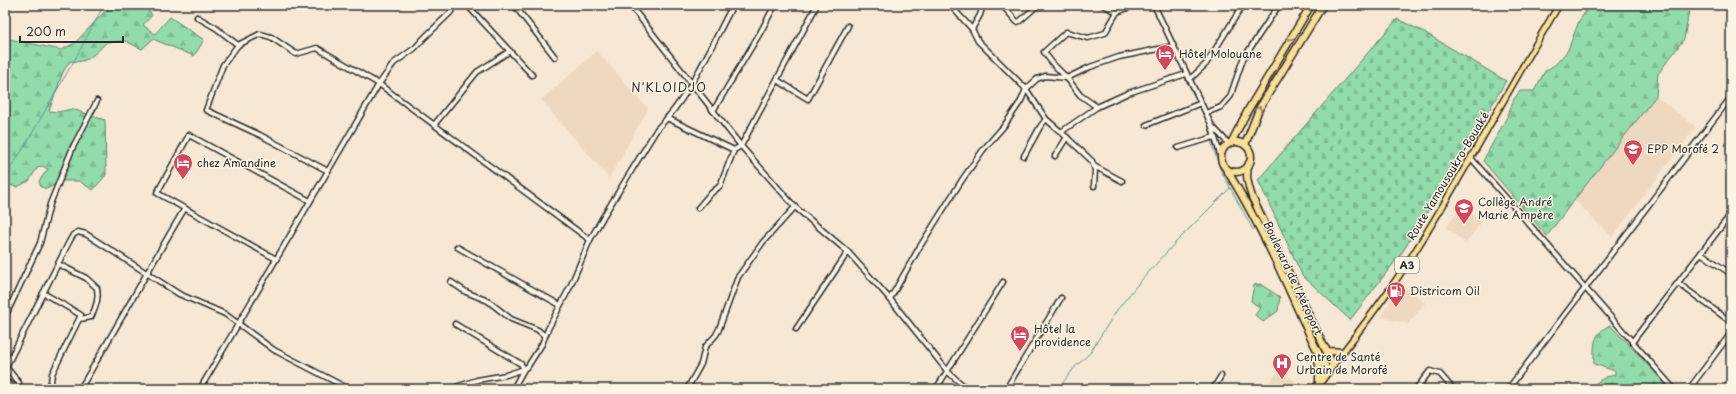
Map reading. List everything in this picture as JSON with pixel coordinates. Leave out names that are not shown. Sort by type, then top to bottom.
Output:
[{"type":"highway","points":[[1230,143],[1240,143],[1245,145],[1250,153],[1250,163],[1239,171],[1230,171],[1226,168],[1221,158],[1223,149],[1230,143],[1311,5]]},
{"type":"highway","points":[[1245,145],[1259,109],[1323,5]]},
{"type":"highway","name":"Boulevard de l'Aéroport","points":[[1250,163],[1246,173],[1252,198],[1333,365]]},
{"type":"highway","name":"Boulevard de l'Aéroport","points":[[1226,168],[1241,194],[1286,283],[1317,352],[1328,371]]},
{"type":"highway","points":[[1323,346],[1328,351],[1343,352]]},
{"type":"highway","points":[[1317,352],[1319,368],[1317,387]]},
{"type":"highway","name":"Route Yamousoukro-Bouaké","points":[[1317,387],[1333,365]]},
{"type":"highway","points":[[5,383],[19,389]]},
{"type":"main road","name":"Route Yamousoukro-Bouaké","points":[[1333,365],[1394,284],[1423,240],[1559,5]]},
{"type":"street","points":[[200,389],[379,84],[394,63],[415,48],[450,14],[456,5]]},
{"type":"street","points":[[467,5],[532,75]]},
{"type":"street","points":[[514,5],[555,57]]},
{"type":"street","points":[[630,5],[741,146],[795,207],[848,252],[890,299],[948,372],[968,389]]},
{"type":"street","points":[[450,389],[477,380],[506,376],[524,369],[532,361],[586,253],[590,240],[610,204],[619,193],[657,129],[667,118],[691,83],[733,5]]},
{"type":"street","points":[[713,111],[760,33],[774,5]]},
{"type":"street","points":[[698,208],[709,195],[720,186],[734,150],[741,146],[817,5]]},
{"type":"street","points":[[950,5],[972,29],[978,41],[1003,68],[1026,89],[1046,119],[1088,156],[1094,166],[1094,186]]},
{"type":"street","points":[[972,29],[984,5]]},
{"type":"street","points":[[1002,5],[1017,22],[1038,5]]},
{"type":"street","points":[[1103,5],[1117,12]]},
{"type":"street","points":[[1097,107],[1080,94],[1044,52],[1066,32],[1088,38],[1105,33],[1117,12],[1136,5]]},
{"type":"street","points":[[1154,5],[1211,124],[1221,158]]},
{"type":"street","points":[[1189,80],[1206,64],[1243,5]]},
{"type":"street","points":[[1206,113],[1221,107],[1230,98],[1243,59],[1279,5]]},
{"type":"street","points":[[197,17],[216,28],[238,45]]},
{"type":"street","points":[[777,80],[808,99],[848,26]]},
{"type":"street","points":[[328,171],[260,135],[206,110],[223,65],[238,45],[260,34],[271,37],[296,54],[317,48],[379,84],[590,240]]},
{"type":"street","points":[[890,299],[919,248],[962,180],[983,150],[1004,126],[1021,100],[1026,89],[1037,79],[1045,76],[1067,78],[1090,66],[1119,57],[1173,46]]},
{"type":"street","points":[[434,125],[477,72],[510,51]]},
{"type":"street","points":[[1061,132],[1097,107],[1128,93],[1186,74]]},
{"type":"street","points":[[1508,389],[1731,97]]},
{"type":"street","points":[[5,317],[40,243],[50,204],[73,146],[97,101]]},
{"type":"street","points":[[1146,125],[1201,103]]},
{"type":"street","points":[[667,118],[734,150]]},
{"type":"street","points":[[1024,156],[1046,119]]},
{"type":"street","points":[[1211,124],[1230,143]]},
{"type":"street","points":[[276,258],[157,193],[189,135],[310,200]]},
{"type":"street","points":[[1055,156],[1067,137]]},
{"type":"street","points":[[1178,148],[1214,137]]},
{"type":"street","points":[[1471,158],[1674,389]]},
{"type":"street","points":[[1094,166],[1122,181]]},
{"type":"street","points":[[687,389],[701,364],[705,347],[716,335],[719,329],[738,277],[763,242],[795,207]]},
{"type":"street","points":[[80,389],[138,290],[146,272],[185,208]]},
{"type":"street","points":[[1632,342],[1731,214]]},
{"type":"street","points":[[19,389],[18,383],[6,367],[58,264],[73,236],[78,232],[86,234],[178,294],[198,303],[212,307],[238,322],[274,350],[349,389]]},
{"type":"street","points":[[457,247],[560,306]]},
{"type":"street","points":[[796,329],[848,252]]},
{"type":"street","points":[[1701,253],[1731,274]]},
{"type":"street","points":[[58,264],[86,278],[97,288],[97,301],[91,317],[80,318]]},
{"type":"street","points":[[451,282],[466,292],[488,302],[511,319],[538,330],[545,336]]},
{"type":"street","points":[[936,389],[1003,282]]},
{"type":"street","points":[[1678,283],[1731,322]]},
{"type":"street","points":[[43,293],[81,315],[52,374],[51,382],[47,389]]},
{"type":"street","points":[[1006,389],[1060,298]]},
{"type":"street","points":[[455,324],[521,364],[524,369]]},
{"type":"street","points":[[1689,389],[1731,334]]},
{"type":"street","points":[[514,389],[524,369]]},
{"type":"street","points":[[1416,389],[1430,371],[1440,374],[1453,389]]},
{"type":"street","points":[[1213,389],[1221,376]]},
{"type":"shaded area","points":[[597,51],[648,109],[609,178],[541,100]]},
{"type":"shaded area","name":"EPP Morofé 2","points":[[1656,96],[1696,127],[1612,237],[1574,200]]},
{"type":"shaded area","name":"Collège André Marie Ampère","points":[[1461,206],[1482,221],[1466,243],[1446,228]]},
{"type":"shaded area","points":[[1402,285],[1425,303],[1408,324],[1380,317]]},
{"type":"shaded area","name":"Centre de Santé Urbain de Morofé","points":[[1281,368],[1300,386],[1297,389],[1264,389]]},
{"type":"green space","points":[[118,5],[145,5],[152,15],[143,25],[155,34],[170,17],[204,40],[194,56],[153,39],[142,49],[125,41],[107,42],[91,57],[76,62],[70,61],[63,72],[49,111],[58,112],[72,109],[105,120],[106,175],[93,190],[79,181],[61,181],[47,189],[41,187],[39,181],[48,169],[42,166],[38,167],[29,181],[17,187],[5,184],[5,38],[61,50],[75,43],[106,10]]},
{"type":"green space","points":[[1590,5],[1694,5],[1689,11],[1684,39],[1658,74],[1656,96],[1547,236],[1483,161],[1507,117],[1514,99],[1520,91],[1534,91],[1545,71],[1556,64],[1568,50],[1579,21]]},
{"type":"green space","points":[[1397,19],[1424,32],[1506,81],[1462,156],[1403,251],[1350,320],[1302,275],[1258,180]]},
{"type":"green space","points":[[1260,284],[1280,297],[1278,311],[1263,322],[1255,315],[1260,308],[1251,301],[1254,285]]},
{"type":"green space","points":[[1610,325],[1671,389],[1591,389],[1591,386],[1606,377],[1615,375],[1615,371],[1594,364],[1595,341],[1600,332]]},
{"type":"waterway","points":[[5,176],[23,149],[104,5]]},
{"type":"waterway","points":[[1211,141],[1220,169],[1253,230]]},
{"type":"waterway","points":[[1058,389],[1075,367],[1089,354],[1117,310],[1138,284],[1177,241],[1230,188]]},
{"type":"place","name":"Hôtel Molouane","points":[[1165,71]]},
{"type":"place","name":"EPP Morofé 2","points":[[1633,166]]},
{"type":"place","name":"chez Amandine","points":[[183,180]]},
{"type":"place","name":"Collège André Marie Ampère","points":[[1464,225]]},
{"type":"place","name":"Districom Oil","points":[[1396,308]]},
{"type":"place","name":"Hôtel la providence","points":[[1020,352]]},
{"type":"place","name":"Centre de Santé Urbain de Morofé","points":[[1282,380]]},
{"type":"district","name":"N'KLOIDJO","points":[[669,88]]}]
